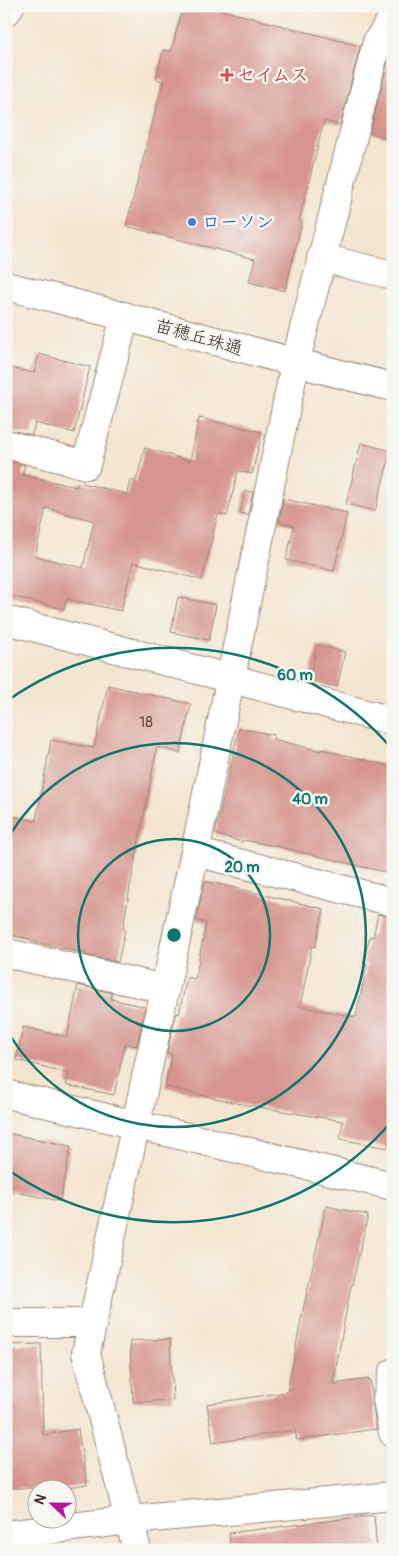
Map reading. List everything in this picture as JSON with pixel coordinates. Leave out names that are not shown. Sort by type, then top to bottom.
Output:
[{"type":"street","points":[[6,12],[10,6]]},
{"type":"street","points":[[137,1550],[86,1353],[91,1323],[166,989],[295,364],[321,258],[393,17]]},
{"type":"street","points":[[321,258],[393,275]]},
{"type":"street","name":"苗穂丘珠通","points":[[6,286],[125,316],[295,364],[393,387]]},
{"type":"street","points":[[6,444],[86,465],[125,316]]},
{"type":"street","points":[[6,620],[393,721]]},
{"type":"street","points":[[195,852],[393,902]]},
{"type":"street","points":[[6,953],[166,989]]},
{"type":"street","points":[[6,1094],[393,1186]]},
{"type":"street","points":[[6,1323],[91,1323]]},
{"type":"street","points":[[393,1373],[387,1399],[393,1433]]},
{"type":"street","points":[[6,1535],[130,1520],[393,1496]]},
{"type":"building","points":[[183,6],[206,6],[360,46],[340,125],[324,121],[299,221],[302,222],[285,291],[249,282],[255,259],[126,226],[163,81],[156,79],[163,50],[171,52]]},
{"type":"building","points":[[390,53],[393,54],[393,139],[370,133]]},
{"type":"building","points":[[39,354],[90,367],[74,433],[35,423],[32,435],[6,429],[6,367],[34,373]]},
{"type":"building","points":[[199,418],[262,432],[252,474],[238,471],[227,516],[218,514],[202,580],[133,562],[121,611],[67,599],[64,609],[6,595],[6,460],[25,465],[22,475],[77,487],[78,482],[127,494],[130,480],[136,481],[145,448],[190,461]],"holes":[[[46,508],[94,521],[83,568],[35,556]]]},
{"type":"building","points":[[361,443],[391,451],[375,511],[346,504]]},
{"type":"building","points":[[245,491],[253,492],[248,515],[240,513]]},
{"type":"building","points":[[283,499],[347,513],[334,571],[286,560],[294,526],[279,522]]},
{"type":"building","points":[[178,597],[216,605],[209,640],[171,632]]},
{"type":"building","points":[[317,645],[345,652],[337,687],[309,680]]},
{"type":"building","points":[[108,685],[191,704],[180,753],[157,747],[130,887],[123,929],[125,930],[118,962],[6,934],[6,815],[36,821],[51,740],[94,748]]},
{"type":"building","points":[[239,728],[274,735],[273,739],[393,767],[393,874],[280,847],[243,840],[242,842],[215,834]]},
{"type":"building","points":[[205,881],[324,909],[315,947],[312,946],[300,1006],[356,1017],[367,964],[363,963],[370,936],[373,937],[378,914],[393,917],[393,1122],[388,1148],[340,1139],[343,1121],[246,1105],[165,1087],[172,1054],[167,1053],[176,1013],[179,1014],[187,977],[195,979],[206,923],[196,920]]},
{"type":"building","points":[[78,985],[112,993],[111,999],[145,1007],[137,1046],[125,1044],[114,1095],[66,1085],[69,1073],[16,1060],[23,1027],[67,1037]]},
{"type":"building","points":[[6,1133],[71,1146],[60,1201],[6,1190]]},
{"type":"building","points":[[326,1206],[368,1215],[351,1285],[333,1384],[370,1379],[376,1429],[297,1440],[295,1430],[213,1443],[207,1404],[287,1392]]},
{"type":"building","points":[[170,1339],[173,1400],[133,1402],[130,1341]]},
{"type":"building","points":[[41,1344],[43,1435],[78,1429],[87,1485],[78,1486],[78,1478],[28,1478],[28,1488],[6,1488],[6,1345]]},
{"type":"building","points":[[374,1515],[377,1550],[230,1550],[229,1533]]},
{"type":"place","name":"セイムス","points":[[227,75]]},
{"type":"place","name":"ローソン","points":[[192,222]]}]
